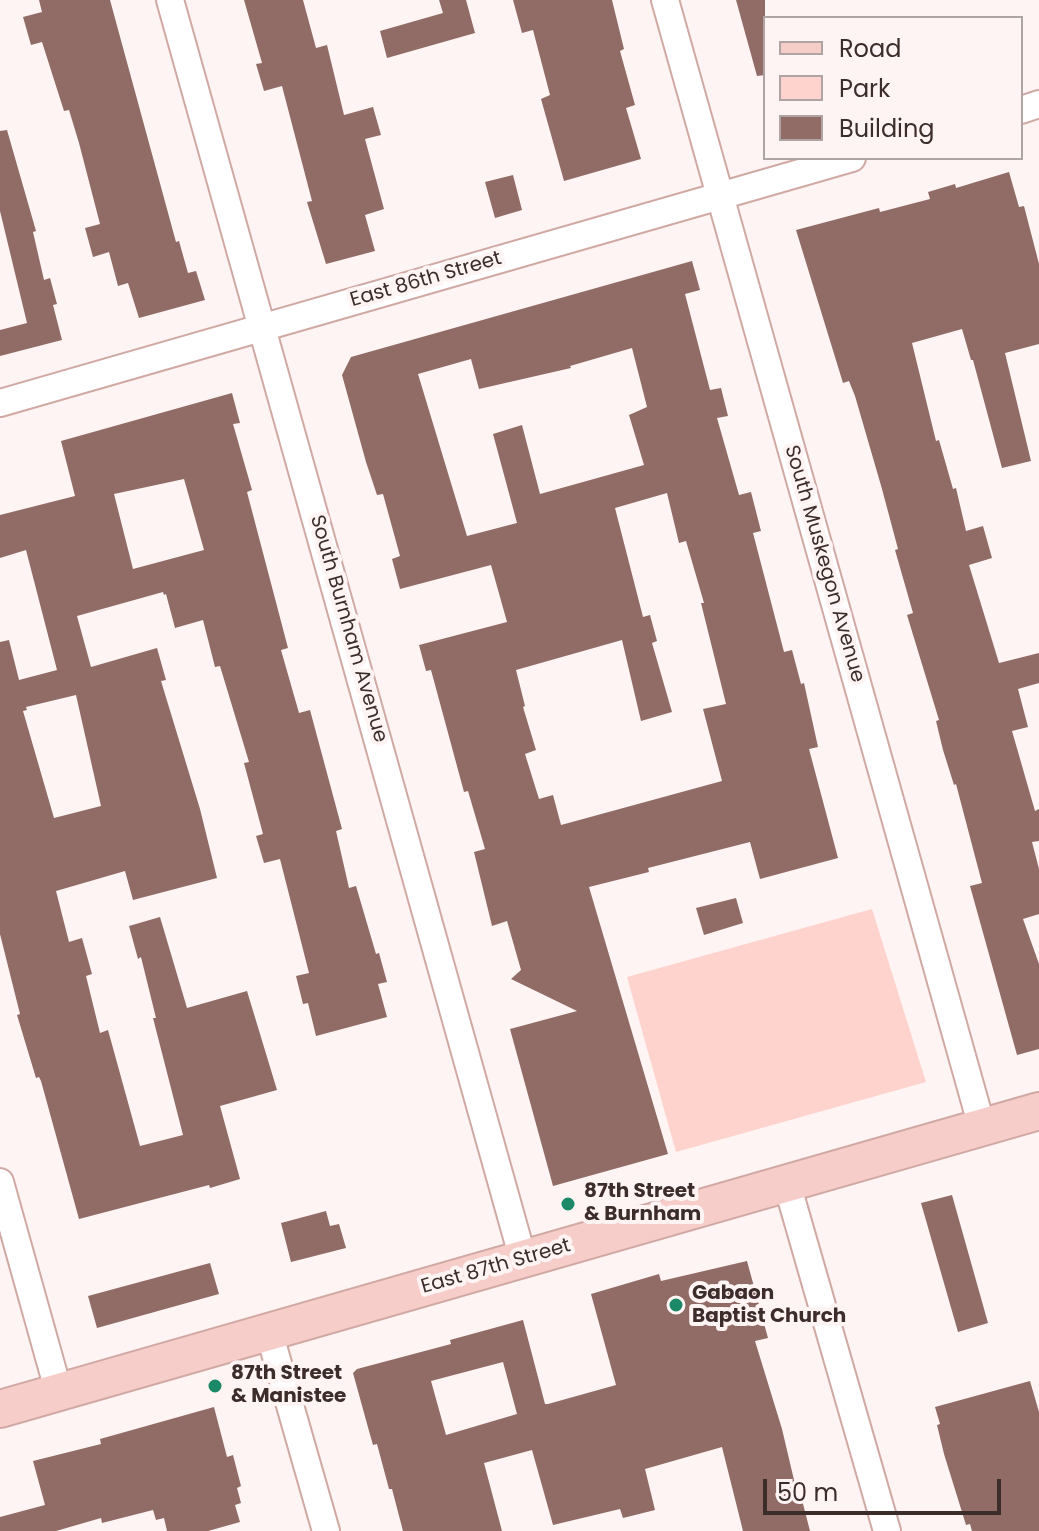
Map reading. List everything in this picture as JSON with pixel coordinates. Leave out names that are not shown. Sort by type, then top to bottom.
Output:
[{"type":"main road","name":"East 87th Street","points":[[0,1409],[1039,1111]]},
{"type":"street","name":"South Burnham Avenue","points":[[170,0],[523,1259]]},
{"type":"street","name":"South Muskegon Avenue","points":[[665,0],[982,1127]]},
{"type":"street","name":"East 86th Street","points":[[0,403],[845,160]]},
{"type":"street","points":[[0,1182],[59,1393]]},
{"type":"street","points":[[787,1184],[887,1531]]},
{"type":"street","points":[[269,1332],[326,1531]]},
{"type":"green space","points":[[872,909],[926,1082],[676,1152],[627,977]]},
{"type":"building","points":[[39,0],[110,0],[176,242],[179,241],[188,273],[196,271],[205,300],[139,318],[128,283],[118,286],[109,252],[93,257],[85,228],[100,224],[79,143],[69,110],[64,111],[42,42],[31,45],[23,17],[42,12]]},
{"type":"building","points":[[244,0],[303,0],[316,48],[327,45],[344,115],[373,107],[381,135],[365,139],[384,209],[365,215],[375,251],[326,264],[307,202],[312,201],[282,86],[264,91],[256,64],[262,63]]},
{"type":"building","points":[[439,0],[466,0],[475,33],[387,58],[380,31],[443,13]]},
{"type":"building","points":[[513,0],[612,0],[624,49],[620,51],[635,105],[626,108],[641,159],[564,181],[541,99],[550,95],[533,30],[522,33]]},
{"type":"building","points":[[736,0],[765,0],[763,75],[757,76]]},
{"type":"building","points":[[7,130],[36,231],[33,232],[44,280],[50,278],[57,304],[53,305],[62,340],[0,356],[0,330],[27,323],[0,211],[0,131]]},
{"type":"building","points":[[1009,172],[1019,207],[1024,206],[1039,264],[1039,344],[1005,353],[1031,461],[1002,468],[962,329],[912,343],[936,441],[939,440],[953,489],[956,488],[966,531],[983,526],[992,558],[969,565],[999,663],[1039,653],[1039,683],[1018,689],[1028,727],[1012,731],[1035,811],[1039,809],[1039,841],[1032,842],[1039,869],[1039,914],[1023,919],[1039,964],[1039,1049],[1017,1055],[970,886],[982,883],[956,784],[943,750],[936,721],[939,720],[907,615],[913,613],[882,489],[855,396],[849,381],[843,383],[796,230],[879,208],[880,212],[930,199],[928,192],[955,184],[956,188]]},
{"type":"building","points":[[513,175],[522,210],[495,218],[485,182]]},
{"type":"building","points":[[692,261],[700,290],[685,294],[710,390],[721,388],[728,416],[717,418],[739,495],[751,492],[761,531],[753,533],[784,652],[792,650],[801,684],[804,683],[818,747],[809,749],[838,858],[760,879],[750,842],[648,868],[649,872],[589,887],[668,1154],[553,1186],[510,1029],[577,1011],[511,979],[521,970],[507,921],[492,926],[474,852],[485,849],[468,791],[464,792],[431,670],[426,671],[419,645],[507,622],[491,565],[400,589],[392,559],[400,556],[383,494],[377,495],[366,462],[342,375],[351,357]],"holes":[[[632,348],[647,407],[629,415],[644,465],[540,494],[522,425],[493,434],[517,523],[467,536],[418,374],[471,359],[479,389],[571,368]],[[667,493],[679,543],[686,541],[704,603],[701,603],[726,704],[703,709],[722,781],[561,825],[553,795],[539,799],[525,754],[536,750],[516,670],[622,640],[641,721],[672,712],[652,643],[657,641],[650,615],[643,617],[615,508]]]},
{"type":"building","points":[[232,393],[240,423],[233,424],[252,490],[247,492],[288,648],[281,650],[299,713],[310,710],[342,829],[336,831],[349,888],[356,886],[387,982],[378,984],[387,1017],[316,1036],[308,1003],[303,1004],[296,976],[309,973],[280,859],[264,863],[256,836],[263,834],[244,763],[249,762],[220,666],[215,667],[203,620],[175,628],[163,592],[77,616],[91,667],[157,648],[166,680],[161,681],[200,809],[217,878],[133,900],[125,871],[56,891],[69,942],[82,938],[92,974],[86,976],[100,1033],[108,1030],[140,1146],[183,1135],[141,957],[138,959],[129,926],[160,917],[187,1008],[247,991],[277,1090],[220,1106],[240,1179],[79,1219],[41,1081],[39,1077],[36,1078],[17,1015],[20,1014],[0,934],[0,642],[9,640],[19,680],[57,670],[26,550],[0,558],[0,515],[75,496],[61,441]],"holes":[[[184,479],[204,550],[133,569],[114,494]],[[76,695],[101,806],[54,818],[23,711],[27,710],[26,707]]]},
{"type":"building","points":[[736,898],[743,923],[704,935],[696,908]]},
{"type":"building","points":[[952,1195],[988,1323],[958,1332],[921,1203]]},
{"type":"building","points":[[326,1211],[330,1226],[339,1224],[346,1248],[291,1262],[281,1223]]},
{"type":"building","points":[[747,1261],[768,1338],[755,1341],[810,1531],[743,1531],[722,1447],[645,1469],[655,1510],[623,1518],[620,1509],[553,1525],[532,1450],[484,1463],[502,1531],[403,1531],[377,1444],[373,1445],[369,1431],[353,1373],[357,1369],[451,1344],[450,1340],[523,1320],[545,1404],[616,1385],[591,1294],[659,1274],[661,1281]],"holes":[[[503,1362],[517,1414],[446,1435],[431,1381]]]},
{"type":"building","points":[[210,1263],[219,1294],[97,1328],[88,1296]]},
{"type":"building","points":[[1030,1381],[1039,1412],[1039,1531],[972,1531],[970,1524],[966,1525],[944,1454],[935,1407]]},
{"type":"building","points":[[214,1407],[227,1457],[233,1455],[241,1486],[237,1488],[241,1503],[235,1505],[240,1522],[208,1531],[167,1531],[164,1518],[156,1520],[153,1510],[102,1523],[101,1518],[56,1531],[0,1531],[0,1517],[45,1505],[33,1461],[101,1444],[100,1439]]},
{"type":"place","name":"87th Street & Burnham","points":[[568,1204]]},
{"type":"place","name":"Gabaon Baptist Church","points":[[676,1305]]},
{"type":"place","name":"87th Street & Manistee","points":[[215,1386]]}]
